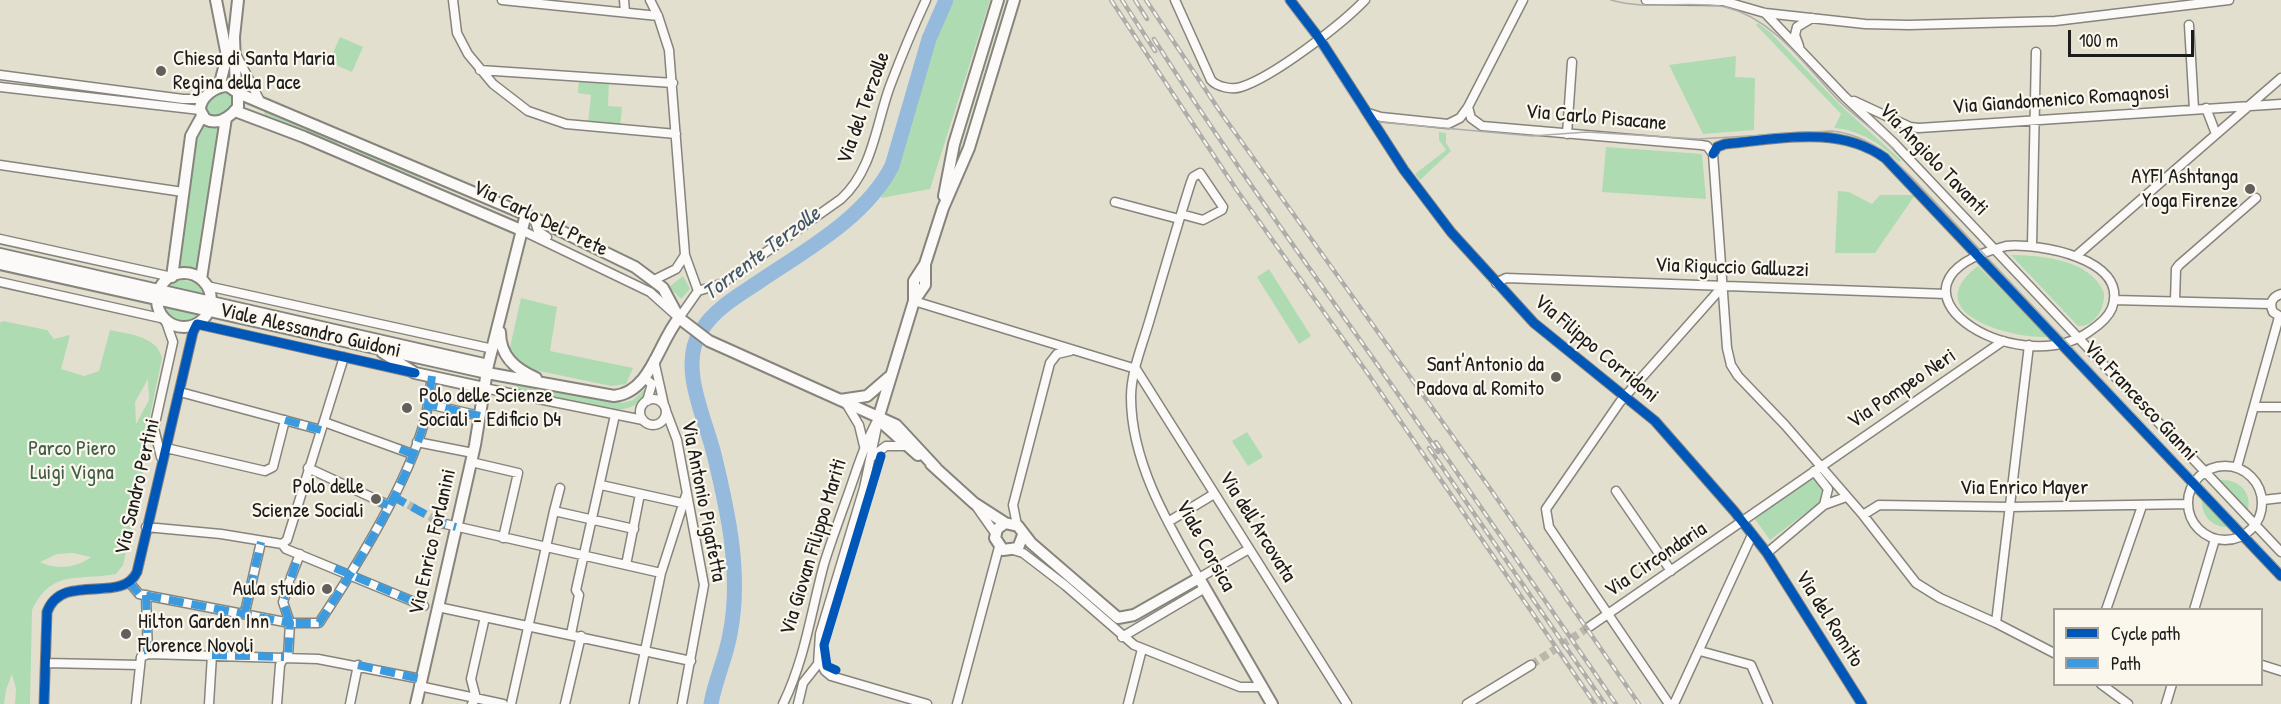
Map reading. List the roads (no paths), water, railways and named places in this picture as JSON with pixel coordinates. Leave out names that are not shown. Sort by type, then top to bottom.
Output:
[{"type":"main road","points":[[165,320],[160,312],[158,295],[172,277],[191,134],[201,113],[203,99],[219,87],[227,56],[216,0]]},
{"type":"main road","points":[[204,282],[231,114],[240,103],[237,91],[234,32],[238,0]]},
{"type":"main road","name":"Via Giovan Filippo Mariti","points":[[943,208],[954,144],[998,0]]},
{"type":"main road","name":"Via Giovan Filippo Mariti","points":[[878,418],[914,301],[914,281],[925,264],[943,208],[969,148],[1014,0]]},
{"type":"main road","name":"Via Carlo Del Prete","points":[[219,87],[228,86],[261,103],[530,216],[616,257],[651,278]]},
{"type":"main road","name":"Via Carlo Del Prete","points":[[201,113],[213,122],[231,114],[336,152],[422,186],[521,230]]},
{"type":"main road","points":[[530,216],[521,230],[501,323],[503,350],[512,364],[531,376],[566,387]]},
{"type":"main road","name":"Viale Alessandro Guidoni","points":[[0,255],[158,295]]},
{"type":"main road","name":"Viale Alessandro Guidoni","points":[[0,264],[211,306],[566,387],[619,395],[637,388],[665,336],[678,318]]},
{"type":"main road","name":"Viale Alessandro Guidoni","points":[[172,277],[186,273],[204,282],[211,306]]},
{"type":"main road","points":[[651,278],[666,292],[678,318],[709,341],[847,405],[896,425],[936,468],[974,503],[1005,523],[1017,525],[1023,535],[1110,613],[1125,618],[1202,583]]},
{"type":"main road","name":"Viale Alessandro Guidoni","points":[[165,320],[180,327],[197,324],[211,306]]},
{"type":"main road","name":"Viale Alessandro Guidoni","points":[[211,306],[375,348],[488,369]]},
{"type":"main road","name":"Via Enrico Forlanini","points":[[416,704],[472,458],[488,369],[501,323]]},
{"type":"main road","points":[[375,348],[415,372],[484,388]]},
{"type":"main road","points":[[834,399],[853,400],[867,396],[891,375]]},
{"type":"main road","points":[[878,418],[905,446],[936,468]]},
{"type":"main road","points":[[1005,523],[995,533],[999,547],[1012,550],[1021,544],[1023,535]]},
{"type":"main road","name":"Viale Corsica","points":[[1202,583],[1272,704]]},
{"type":"street","points":[[453,0],[460,40],[480,70],[512,101],[544,119],[566,124],[676,134]]},
{"type":"street","points":[[502,0],[658,16]]},
{"type":"street","points":[[624,0],[625,12]]},
{"type":"street","points":[[650,0],[667,41],[673,83],[686,258],[698,291],[678,318]]},
{"type":"street","name":"Via del Terzolle","points":[[698,291],[721,284],[842,199],[850,190],[869,154],[890,87],[926,0]]},
{"type":"street","points":[[1175,0],[1208,75],[1216,84],[1241,87],[1268,74],[1319,38],[1365,0]]},
{"type":"street","name":"Via Filippo Corridoni","points":[[1290,0],[1319,38],[1381,137],[1431,208],[1503,291],[1561,347],[1625,396],[1672,439],[1752,535]]},
{"type":"street","points":[[1368,113],[1381,117],[1448,123],[1460,118],[1523,0]]},
{"type":"street","points":[[1646,0],[1711,0],[1765,13],[1909,25],[2026,22],[2229,0]]},
{"type":"street","points":[[1740,0],[1765,13]]},
{"type":"street","name":"Via Angiolo Tavanti","points":[[1765,13],[1845,97],[1894,143],[2080,337]]},
{"type":"street","points":[[1803,53],[1796,40],[1796,30],[1801,23],[1813,18]]},
{"type":"street","points":[[2188,25],[2194,109]]},
{"type":"street","points":[[2032,246],[2037,121],[2036,52]]},
{"type":"street","points":[[235,53],[261,103]]},
{"type":"street","points":[[1567,134],[1572,62]]},
{"type":"street","points":[[480,70],[673,83]]},
{"type":"street","points":[[0,75],[183,99],[203,99]]},
{"type":"street","points":[[2076,256],[2281,78]]},
{"type":"street","name":"Via Carlo Del Prete","points":[[0,87],[201,113]]},
{"type":"street","name":"Via Angiolo Tavanti","points":[[1845,97],[1910,127],[1919,128]]},
{"type":"street","name":"Via Giandomenico Romagnosi","points":[[1919,128],[2281,104]]},
{"type":"street","name":"Via Carlo Pisacane","points":[[1468,106],[1471,118],[1482,126],[1701,145],[1708,147],[1713,154]]},
{"type":"street","points":[[2206,108],[2216,134]]},
{"type":"street","points":[[183,110],[190,119],[191,134]]},
{"type":"street","points":[[336,152],[343,137]]},
{"type":"street","name":"Via Angiolo Tavanti","points":[[1713,154],[1718,147],[1725,144],[1832,137],[1859,143],[1885,158],[2061,343]]},
{"type":"street","points":[[1713,154],[1728,354],[1734,370],[1817,468],[1863,515],[1920,586],[1940,598],[2053,652]]},
{"type":"street","points":[[0,165],[183,192]]},
{"type":"street","points":[[422,186],[427,173]]},
{"type":"street","name":"Viale Corsica","points":[[1115,202],[1180,217],[1203,220],[1222,210],[1223,207],[1200,173],[1193,177],[1180,217],[1136,369],[1131,396],[1136,436],[1146,471],[1168,522],[1202,583]]},
{"type":"street","points":[[2175,301],[2176,269],[2179,265],[2256,198]]},
{"type":"street","name":"Via Carlo Del Prete","points":[[521,230],[654,295],[678,318]]},
{"type":"street","name":"Viale Alessandro Guidoni","points":[[0,239],[172,277]]},
{"type":"street","points":[[2032,246],[2076,256],[2102,272],[2111,285],[2114,300],[2107,317],[2080,337],[2061,343],[2028,345],[2003,341],[1965,325],[1950,307],[1946,294],[1954,271],[1977,255],[1995,249],[2032,246]]},
{"type":"street","points":[[651,278],[679,266],[686,258]]},
{"type":"street","name":"Via Riguccio Galluzzi","points":[[1496,283],[1503,278],[1946,294]]},
{"type":"street","points":[[1503,291],[1516,279]]},
{"type":"street","name":"Viale Alessandro Guidoni","points":[[0,282],[165,320]]},
{"type":"street","name":"Viale Alessandro Guidoni","points":[[204,282],[493,349]]},
{"type":"street","points":[[1669,704],[1549,527],[1546,509],[1625,396],[1723,286]]},
{"type":"street","points":[[2236,467],[2280,317],[2273,312],[2271,304],[2274,298],[2281,294]]},
{"type":"street","points":[[2114,300],[2271,304]]},
{"type":"street","points":[[914,301],[1136,369]]},
{"type":"street","name":"Via Sandro Pertini","points":[[161,467],[161,452],[154,428],[173,348],[172,337],[165,320]]},
{"type":"street","name":"Viale Alessandro Guidoni","points":[[197,324],[415,372]]},
{"type":"street","name":"Via Sandro Pertini","points":[[44,704],[47,612],[56,598],[73,591],[111,587],[129,582],[137,572],[193,332],[197,324]]},
{"type":"street","name":"Via Francesco Gianni","points":[[2080,337],[2281,552]]},
{"type":"street","name":"Via Pompeo Neri","points":[[1742,522],[2003,341]]},
{"type":"street","name":"Via Francesco Gianni","points":[[2061,343],[2281,576]]},
{"type":"street","points":[[1996,623],[2028,345]]},
{"type":"street","points":[[1017,525],[1013,505],[1050,363],[1061,352],[1076,351]]},
{"type":"street","points":[[282,544],[287,540],[344,357]]},
{"type":"street","points":[[484,388],[643,420],[648,424],[657,424],[664,420],[665,408],[654,360]]},
{"type":"street","name":"Via dell'Arcovata","points":[[1136,369],[1347,704]]},
{"type":"street","points":[[129,582],[139,594],[244,612],[290,623],[319,623],[351,575],[388,505],[395,497],[425,422],[432,376]]},
{"type":"street","points":[[643,420],[644,404],[652,384],[644,378]]},
{"type":"street","points":[[1131,396],[1143,390],[1152,394]]},
{"type":"street","points":[[180,392],[285,420],[323,426],[412,454]]},
{"type":"street","points":[[615,415],[657,400],[665,408]]},
{"type":"street","points":[[428,404],[480,416]]},
{"type":"street","points":[[847,405],[859,425],[864,446]]},
{"type":"street","points":[[2254,407],[2281,407]]},
{"type":"street","name":"Via Antonio Pigafetta","points":[[665,408],[677,440],[684,499],[704,585],[682,704]]},
{"type":"street","points":[[571,634],[584,556],[615,415]]},
{"type":"street","name":"Via Giovan Filippo Mariti","points":[[783,704],[798,673],[824,566],[864,446],[878,418]]},
{"type":"street","name":"Via Giovan Filippo Mariti","points":[[798,704],[803,682],[818,666],[820,634],[872,457],[878,418]]},
{"type":"street","points":[[166,448],[259,470],[269,470],[275,460],[285,420]]},
{"type":"street","name":"Via Sandro Pertini","points":[[154,428],[161,435],[170,432]]},
{"type":"street","points":[[417,442],[518,473],[503,537]]},
{"type":"street","points":[[872,457],[886,446],[905,446]]},
{"type":"street","points":[[2221,466],[2236,467],[2254,480],[2263,500],[2262,512],[2256,525],[2242,536],[2227,541],[2215,539],[2196,527],[2188,504],[2193,484],[2206,471],[2221,466]]},
{"type":"street","points":[[308,468],[388,505]]},
{"type":"street","points":[[1817,468],[1828,489],[1824,505]]},
{"type":"street","points":[[601,485],[640,494],[684,499],[661,573],[634,704]]},
{"type":"street","points":[[511,704],[560,488]]},
{"type":"street","points":[[1616,491],[1671,571]]},
{"type":"street","points":[[626,565],[640,494]]},
{"type":"street","points":[[1168,522],[1214,494]]},
{"type":"street","points":[[1767,553],[1824,505],[1846,497]]},
{"type":"street","points":[[2263,500],[2281,498]]},
{"type":"street","points":[[974,503],[995,533]]},
{"type":"street","name":"Via Enrico Mayer","points":[[1863,515],[1879,505],[2010,507],[2188,504]]},
{"type":"street","points":[[2106,608],[2142,506]]},
{"type":"street","points":[[554,511],[634,529]]},
{"type":"street","name":"Via Circondaria","points":[[1589,627],[1742,522]]},
{"type":"street","points":[[441,523],[661,573]]},
{"type":"street","points":[[146,527],[221,534],[282,544],[298,558],[335,568],[424,606]]},
{"type":"street","points":[[1674,704],[1752,535]]},
{"type":"street","name":"Via del Romito","points":[[1752,535],[1767,553],[1862,704]]},
{"type":"street","points":[[2194,608],[2215,539]]},
{"type":"street","points":[[244,612],[261,542]]},
{"type":"street","points":[[957,704],[999,547]]},
{"type":"street","points":[[1122,637],[1250,549]]},
{"type":"street","points":[[1012,550],[1023,553],[1066,586],[1122,637],[1142,649],[1240,687],[1263,687]]},
{"type":"street","points":[[277,704],[280,662],[286,657],[290,623],[283,602],[298,558]]},
{"type":"street","points":[[146,595],[148,654]]},
{"type":"street","points":[[438,607],[691,661]]},
{"type":"street","points":[[474,701],[471,681],[485,617]]},
{"type":"street","points":[[1122,637],[1125,618]]},
{"type":"street","points":[[565,704],[581,636]]},
{"type":"street","points":[[1128,704],[1142,649]]},
{"type":"street","name":"Via Giovan Filippo Mariti","points":[[800,658],[810,651],[818,657]]},
{"type":"street","points":[[1700,651],[1750,665],[1768,704]]},
{"type":"street","points":[[136,704],[141,657],[148,654],[286,657],[358,665],[474,701],[503,704]]},
{"type":"street","points":[[209,704],[212,655]]},
{"type":"street","points":[[818,657],[825,671],[831,676],[927,704]]},
{"type":"street","name":"Via Giovan Filippo Mariti","points":[[800,658],[803,670],[813,670]]},
{"type":"street","points":[[46,663],[140,665]]},
{"type":"street","points":[[1467,704],[1531,664]]},
{"type":"street","points":[[350,704],[358,665]]},
{"type":"street","points":[[2263,665],[2281,671]]},
{"type":"street","points":[[2104,686],[2128,704]]},
{"type":"street","points":[[2166,704],[2171,686]]},
{"type":"waterway","name":"Torrente Terzolle","points":[[711,704],[730,634],[735,589],[734,566],[732,543],[719,476],[696,392],[692,360],[695,345],[706,323],[720,309],[834,231],[851,217],[881,184],[892,166],[929,39],[946,0]]},
{"type":"tunnel","points":[[398,499],[441,523]]},
{"type":"tunnel","points":[[1531,665],[1589,627]]},
{"type":"tram line","points":[[1285,0],[1316,41],[1360,110],[1378,122],[1532,136],[1587,132],[1698,139],[1831,131],[1863,139],[1877,147],[1902,167],[2281,570]]},
{"type":"tram line","points":[[1611,0],[1639,5],[1711,5],[1743,13],[1759,22],[1788,45],[1839,101],[1894,149]]},
{"type":"railway","points":[[1111,0],[1236,189],[1366,371],[1595,704]]},
{"type":"railway","points":[[1122,0],[1155,51]]},
{"type":"railway","points":[[1135,0],[1147,19]]},
{"type":"railway","points":[[1146,0],[1221,113],[1489,487],[1639,704]]},
{"type":"railway","points":[[1154,39],[1258,195],[1438,452]]},
{"type":"railway","points":[[1436,442],[1616,704]]},
{"type":"railway","points":[[1429,448],[1605,704]]},
{"type":"place","name":"Chiesa di Santa Maria Regina della Pace","points":[[161,71]]},
{"type":"place","name":"AYFI Ashtanga Yoga Firenze","points":[[2250,189]]},
{"type":"place","name":"Sant'Antonio da Padova al Romito","points":[[1556,377]]},
{"type":"place","name":"Polo delle Scienze Sociali - Edificio D4","points":[[407,408]]},
{"type":"place","name":"Polo delle Scienze Sociali","points":[[376,499]]},
{"type":"place","name":"Aula studio","points":[[327,589]]},
{"type":"place","name":"Hilton Garden Inn Florence Novoli","points":[[126,634]]},
{"type":"park label","name":"Parco Piero Luigi Vigna","points":[[72,461]]}]
